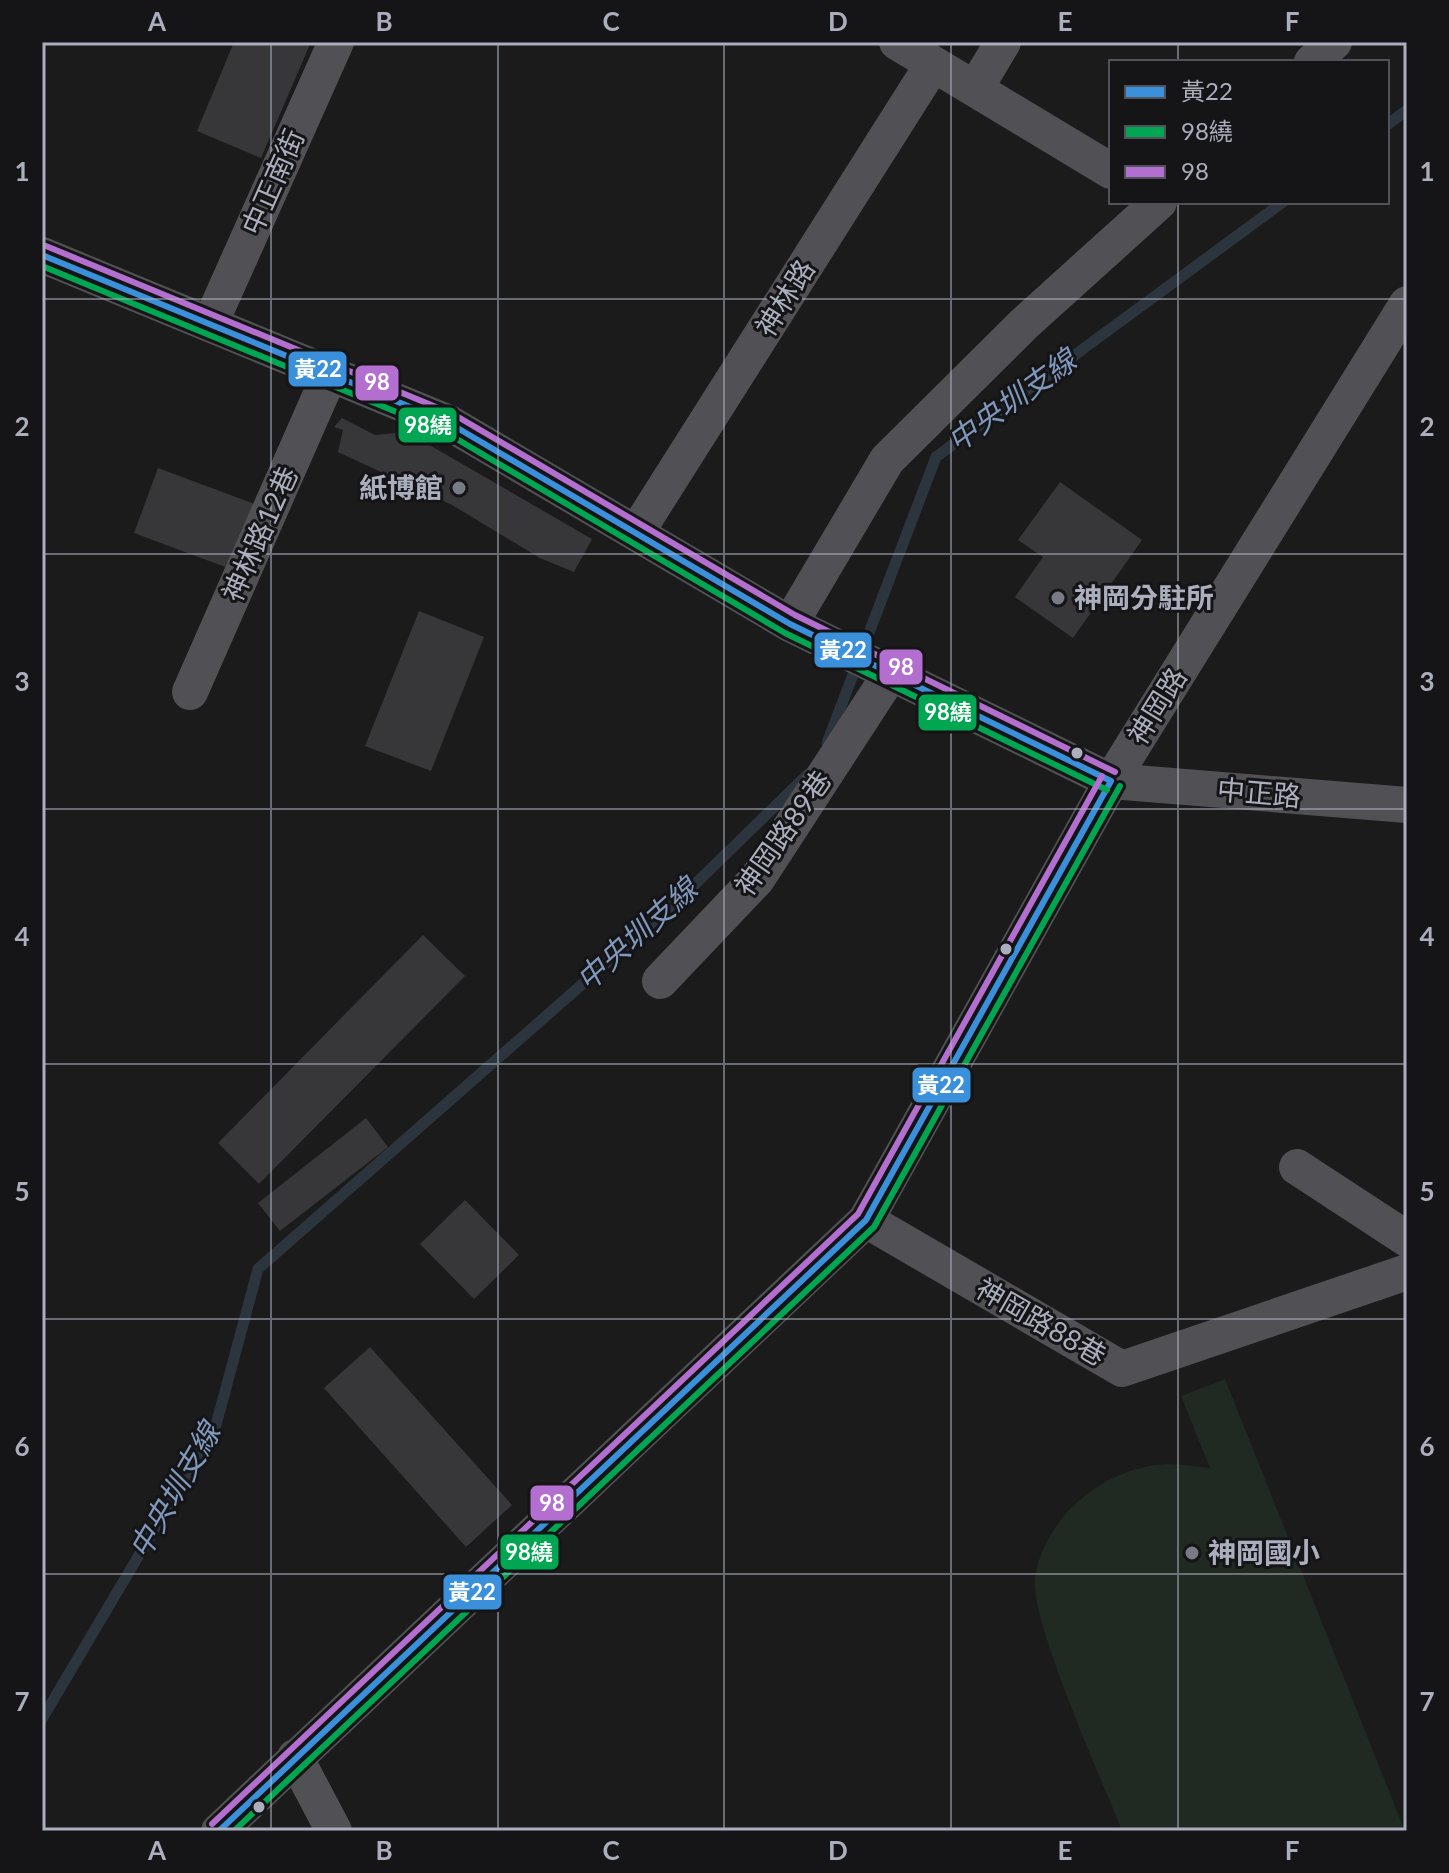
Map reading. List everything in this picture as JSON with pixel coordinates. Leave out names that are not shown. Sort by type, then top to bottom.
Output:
[{"type":"street","name":"中正南街","points":[[211,322],[336,42]]},
{"type":"street","points":[[897,42],[1109,170]]},
{"type":"street","points":[[975,89],[1003,42]]},
{"type":"street","points":[[1314,60],[1334,42]]},
{"type":"street","name":"神林路","points":[[636,533],[933,64]]},
{"type":"street","points":[[790,624],[887,460],[1024,324],[1157,204]]},
{"type":"street","points":[[42,255],[211,322],[329,376],[449,423],[790,624],[1111,781]]},
{"type":"street","name":"神岡路","points":[[219,1831],[866,1220],[1111,781],[1407,304]]},
{"type":"street","name":"神林路12巷","points":[[190,692],[329,376]]},
{"type":"street","name":"神岡路89巷","points":[[660,981],[757,879],[883,670]]},
{"type":"street","name":"中正路","points":[[1111,781],[1407,805]]},
{"type":"street","points":[[1297,1167],[1407,1239]]},
{"type":"street","name":"神岡路88巷","points":[[866,1220],[1122,1369],[1407,1272]]},
{"type":"street","points":[[295,1757],[334,1831]]},
{"type":"shaded area","points":[[1225,1379],[1405,1831],[1122,1831],[1085,1741],[1044,1629],[1035,1578],[1041,1555],[1051,1534],[1082,1498],[1122,1474],[1168,1464],[1210,1468],[1181,1396]]},
{"type":"building","points":[[234,42],[311,42],[261,158],[197,131]]},
{"type":"building","name":"紙博館","points":[[342,418],[375,435],[407,432],[592,539],[574,572],[540,558],[452,505],[338,452],[343,430],[334,427]]},
{"type":"building","points":[[158,468],[260,506],[236,571],[134,533]]},
{"type":"building","points":[[1060,482],[1142,540],[1073,638],[1015,597],[1043,557],[1018,540]]},
{"type":"building","points":[[419,611],[484,637],[431,771],[365,746]]},
{"type":"building","points":[[423,935],[465,976],[259,1184],[218,1143]]},
{"type":"building","points":[[366,1118],[388,1147],[280,1231],[258,1203]]},
{"type":"building","points":[[465,1200],[519,1255],[474,1299],[420,1244]]},
{"type":"building","points":[[370,1347],[512,1505],[466,1547],[324,1388]]},
{"type":"waterway","name":"中央圳支線","points":[[1389,124],[1407,110]]},
{"type":"waterway","name":"中央圳支線","points":[[827,743],[936,457],[1280,204]]},
{"type":"waterway","name":"中央圳支線","points":[[42,1719],[216,1425],[258,1269],[685,894],[808,774]]},
{"type":"transit line","name":"98","points":[[46,246],[453,414],[795,615],[1115,772]]},
{"type":"transit line","name":"黃22","points":[[42,255],[449,423],[790,624],[1111,781]]},
{"type":"transit line","name":"98繞","points":[[42,266],[445,432],[785,633],[1107,790]]},
{"type":"transit line","name":"98","points":[[212,1824],[858,1214],[1102,776]]},
{"type":"transit line","name":"黃22","points":[[219,1831],[866,1220],[1111,781]]},
{"type":"transit line","name":"98繞","points":[[234,1831],[874,1227],[1120,786]]},
{"type":"place","name":"紙博館","points":[[459,488]]},
{"type":"place","name":"神岡分駐所","points":[[1058,598]]},
{"type":"place","name":"神岡國小","points":[[1192,1553]]}]
